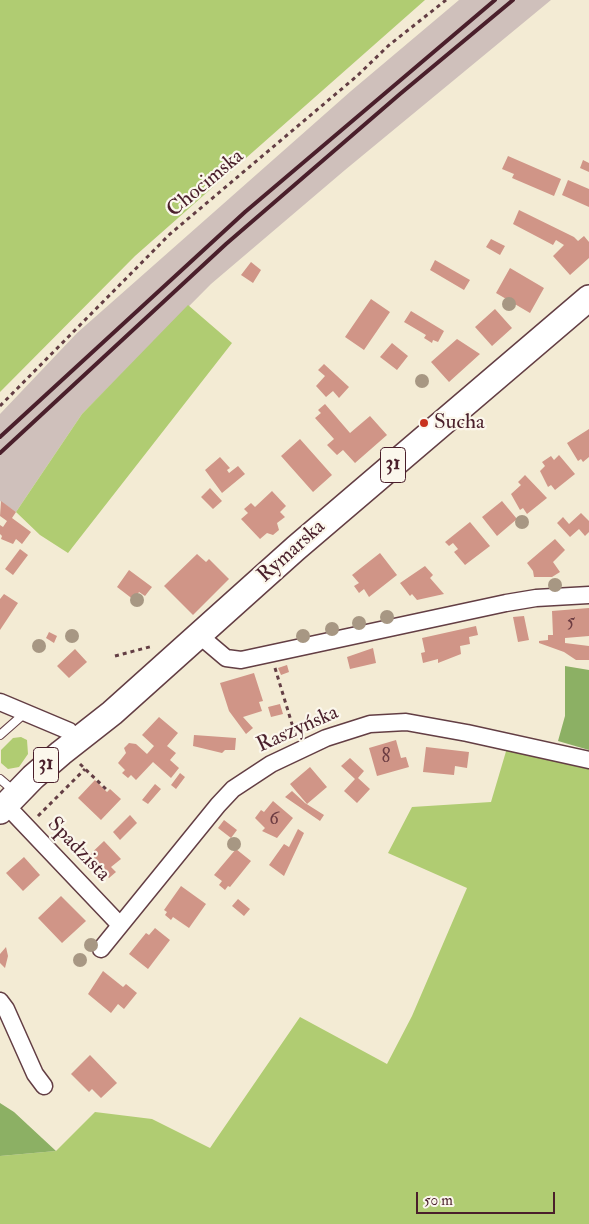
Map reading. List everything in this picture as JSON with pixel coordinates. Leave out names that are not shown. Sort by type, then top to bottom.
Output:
[{"type":"main road","name":"Rymarska","points":[[6,797],[78,751],[112,713],[296,548],[589,298]]},
{"type":"street","points":[[200,636],[216,650],[233,660],[506,603],[536,598],[589,595]]},
{"type":"street","points":[[0,702],[69,731],[78,751]]},
{"type":"street","name":"Raszyńska","points":[[101,949],[233,789],[258,771],[299,750],[358,727],[394,722],[467,733],[589,760]]},
{"type":"street","name":"Spadzista","points":[[6,797],[27,827],[120,924]]},
{"type":"street","points":[[0,1001],[6,1009],[35,1074],[44,1086]]},
{"type":"lane","points":[[0,735],[25,714]]},
{"type":"path","name":"Chocimska","points":[[0,406],[170,234],[357,76],[388,46],[446,0]]},
{"type":"path","points":[[115,656],[155,646]]},
{"type":"path","points":[[271,653],[299,750]]},
{"type":"path","points":[[78,751],[85,769],[108,791]]},
{"type":"path","points":[[27,827],[85,769]]},
{"type":"shaded area","points":[[459,0],[551,0],[345,170],[211,284],[82,414],[16,512],[0,501],[0,414],[77,333],[351,91]]},
{"type":"green space","points":[[0,0],[425,0],[135,256],[0,392]]},
{"type":"green space","points":[[188,305],[232,343],[68,553],[40,535],[16,512],[82,414]]},
{"type":"green space","points":[[565,666],[589,670],[589,750],[558,741],[565,716]]},
{"type":"green space","points":[[21,737],[27,740],[28,754],[19,767],[8,769],[1,763],[1,750],[13,738]]},
{"type":"green space","points":[[507,748],[589,767],[589,1224],[0,1224],[0,1156],[56,1151],[95,1112],[152,1119],[210,1148],[300,1017],[387,1064],[412,1016],[467,888],[388,853],[412,807],[491,802]]},
{"type":"green space","points":[[0,1103],[14,1112],[56,1151],[0,1156]]},
{"type":"building","points":[[508,156],[561,179],[554,196],[512,178],[514,174],[502,169]]},
{"type":"building","points":[[583,160],[589,163],[589,172],[580,168]]},
{"type":"building","points":[[568,180],[589,189],[589,207],[562,195]]},
{"type":"building","points":[[519,210],[574,237],[578,241],[584,236],[589,242],[589,258],[570,275],[553,256],[564,245],[556,240],[553,245],[513,224]]},
{"type":"building","points":[[491,239],[505,246],[500,255],[486,247]]},
{"type":"building","points":[[435,260],[470,280],[464,290],[430,270]]},
{"type":"building","points":[[251,262],[261,270],[253,283],[241,275]]},
{"type":"building","points":[[510,268],[544,288],[530,313],[496,293]]},
{"type":"building","points":[[371,299],[390,312],[364,350],[345,337]]},
{"type":"building","points":[[495,309],[512,328],[492,346],[475,327]]},
{"type":"building","points":[[411,311],[444,331],[438,342],[433,340],[432,343],[424,338],[426,335],[404,322]]},
{"type":"building","points":[[457,339],[480,354],[449,382],[431,362]]},
{"type":"building","points":[[392,343],[408,356],[397,370],[380,357]]},
{"type":"building","points":[[324,364],[349,387],[339,398],[333,391],[326,397],[316,386],[325,376],[318,370]]},
{"type":"building","points":[[325,404],[350,433],[370,416],[387,435],[355,463],[343,450],[337,455],[327,445],[334,439],[315,418],[321,413],[318,410]]},
{"type":"building","points":[[589,429],[589,457],[583,462],[581,459],[578,461],[567,443]]},
{"type":"building","points":[[300,439],[332,475],[313,492],[281,456]]},
{"type":"building","points":[[559,455],[575,474],[555,490],[551,485],[548,487],[540,471],[545,466],[542,462],[551,456],[554,460]]},
{"type":"building","points":[[220,457],[230,468],[227,470],[229,473],[238,466],[245,474],[222,493],[205,470]]},
{"type":"building","points":[[525,475],[547,498],[527,514],[523,508],[520,510],[511,494],[521,485],[518,482]]},
{"type":"building","points":[[210,488],[222,501],[213,509],[201,497]]},
{"type":"building","points":[[272,491],[286,506],[280,512],[285,517],[277,523],[279,530],[273,535],[267,533],[260,539],[241,519],[248,513],[244,509],[251,503],[255,507]]},
{"type":"building","points":[[1,501],[16,512],[12,518],[31,532],[22,544],[16,539],[13,544],[1,539],[0,525],[3,527],[7,521],[0,516]]},
{"type":"building","points":[[502,501],[517,519],[497,536],[482,517]]},
{"type":"building","points":[[581,513],[589,521],[589,532],[585,536],[579,529],[570,537],[557,523],[563,517],[569,524]]},
{"type":"building","points":[[470,522],[490,546],[465,565],[454,552],[458,549],[453,543],[449,546],[445,542]]},
{"type":"building","points":[[555,539],[565,550],[553,562],[560,572],[552,577],[534,577],[533,571],[527,563]]},
{"type":"building","points":[[20,549],[28,555],[13,575],[5,569]]},
{"type":"building","points":[[380,553],[397,575],[369,597],[364,589],[359,593],[354,586],[359,583],[352,575]]},
{"type":"building","points":[[197,554],[206,562],[209,559],[229,579],[193,615],[164,586]]},
{"type":"building","points":[[425,566],[433,575],[430,578],[444,594],[417,600],[412,594],[410,596],[400,583]]},
{"type":"building","points":[[129,570],[152,587],[145,596],[139,592],[134,600],[117,587]]},
{"type":"building","points":[[4,594],[18,603],[0,630],[0,599]]},
{"type":"building","points":[[589,608],[589,636],[565,638],[565,643],[589,646],[589,660],[576,660],[564,652],[539,643],[539,641],[548,640],[548,635],[553,635],[552,611]]},
{"type":"building","points":[[524,616],[529,640],[518,642],[513,617]]},
{"type":"building","points":[[476,626],[478,635],[469,637],[470,644],[460,646],[461,654],[438,663],[438,659],[423,663],[421,653],[425,652],[422,638]]},
{"type":"building","points":[[49,632],[57,636],[54,643],[46,638]]},
{"type":"building","points":[[373,648],[376,663],[350,669],[347,657]]},
{"type":"building","points":[[75,649],[87,662],[69,678],[57,666]]},
{"type":"building","points":[[287,665],[289,672],[281,675],[278,668]]},
{"type":"building","points":[[254,673],[263,701],[259,702],[262,711],[243,717],[253,728],[246,734],[229,711],[220,683]]},
{"type":"building","points":[[280,704],[283,714],[271,717],[268,707]]},
{"type":"building","points":[[159,717],[178,733],[167,746],[176,753],[170,760],[179,768],[171,778],[153,762],[136,780],[131,775],[128,778],[122,773],[125,770],[118,763],[126,753],[124,748],[129,743],[136,744],[147,754],[154,746],[142,735]]},
{"type":"building","points":[[194,735],[236,738],[235,750],[225,750],[222,753],[193,746]]},
{"type":"building","points":[[396,740],[401,758],[406,757],[409,767],[377,776],[369,748]]},
{"type":"building","points":[[426,747],[469,752],[467,768],[455,766],[454,775],[423,772]]},
{"type":"building","points":[[350,758],[364,771],[358,778],[370,789],[357,803],[344,791],[355,779],[341,766]]},
{"type":"building","points":[[310,767],[327,787],[307,804],[290,784]]},
{"type":"building","points":[[180,773],[185,777],[176,789],[171,785]]},
{"type":"building","points":[[95,780],[107,792],[110,789],[121,799],[101,820],[78,798]]},
{"type":"building","points":[[155,784],[161,789],[148,804],[142,800]]},
{"type":"building","points":[[292,791],[305,803],[324,815],[320,821],[285,797]]},
{"type":"building","points":[[273,801],[293,818],[277,838],[262,831],[265,828],[255,818],[261,810],[264,812]]},
{"type":"building","points":[[130,815],[137,823],[120,840],[113,832]]},
{"type":"building","points":[[224,820],[237,830],[231,838],[218,828]]},
{"type":"building","points":[[298,829],[304,833],[284,876],[269,865],[284,844],[289,847]]},
{"type":"building","points":[[104,841],[121,859],[111,867],[116,872],[109,878],[105,874],[100,878],[83,861]]},
{"type":"building","points":[[236,849],[251,861],[230,887],[228,886],[225,890],[219,885],[222,881],[214,875]]},
{"type":"building","points":[[24,857],[40,875],[23,891],[6,873]]},
{"type":"building","points":[[181,886],[206,904],[189,928],[173,917],[171,920],[165,915],[167,912],[164,910]]},
{"type":"building","points":[[61,896],[86,921],[62,943],[38,918]]},
{"type":"building","points":[[238,899],[250,909],[244,916],[232,906]]},
{"type":"building","points":[[155,928],[170,940],[148,969],[129,954],[146,933],[149,935]]},
{"type":"building","points":[[6,947],[8,956],[5,968],[0,963],[0,954]]},
{"type":"building","points":[[103,971],[123,987],[126,984],[137,993],[124,1009],[118,1004],[111,1013],[88,994]]},
{"type":"building","points":[[90,1055],[117,1083],[101,1098],[92,1089],[89,1092],[71,1074]]},
{"type":"railway","points":[[0,437],[245,212],[495,0]]},
{"type":"railway","points":[[0,453],[226,244],[400,94],[513,0]]},
{"type":"place","name":"Sucha","points":[[424,423]]}]
